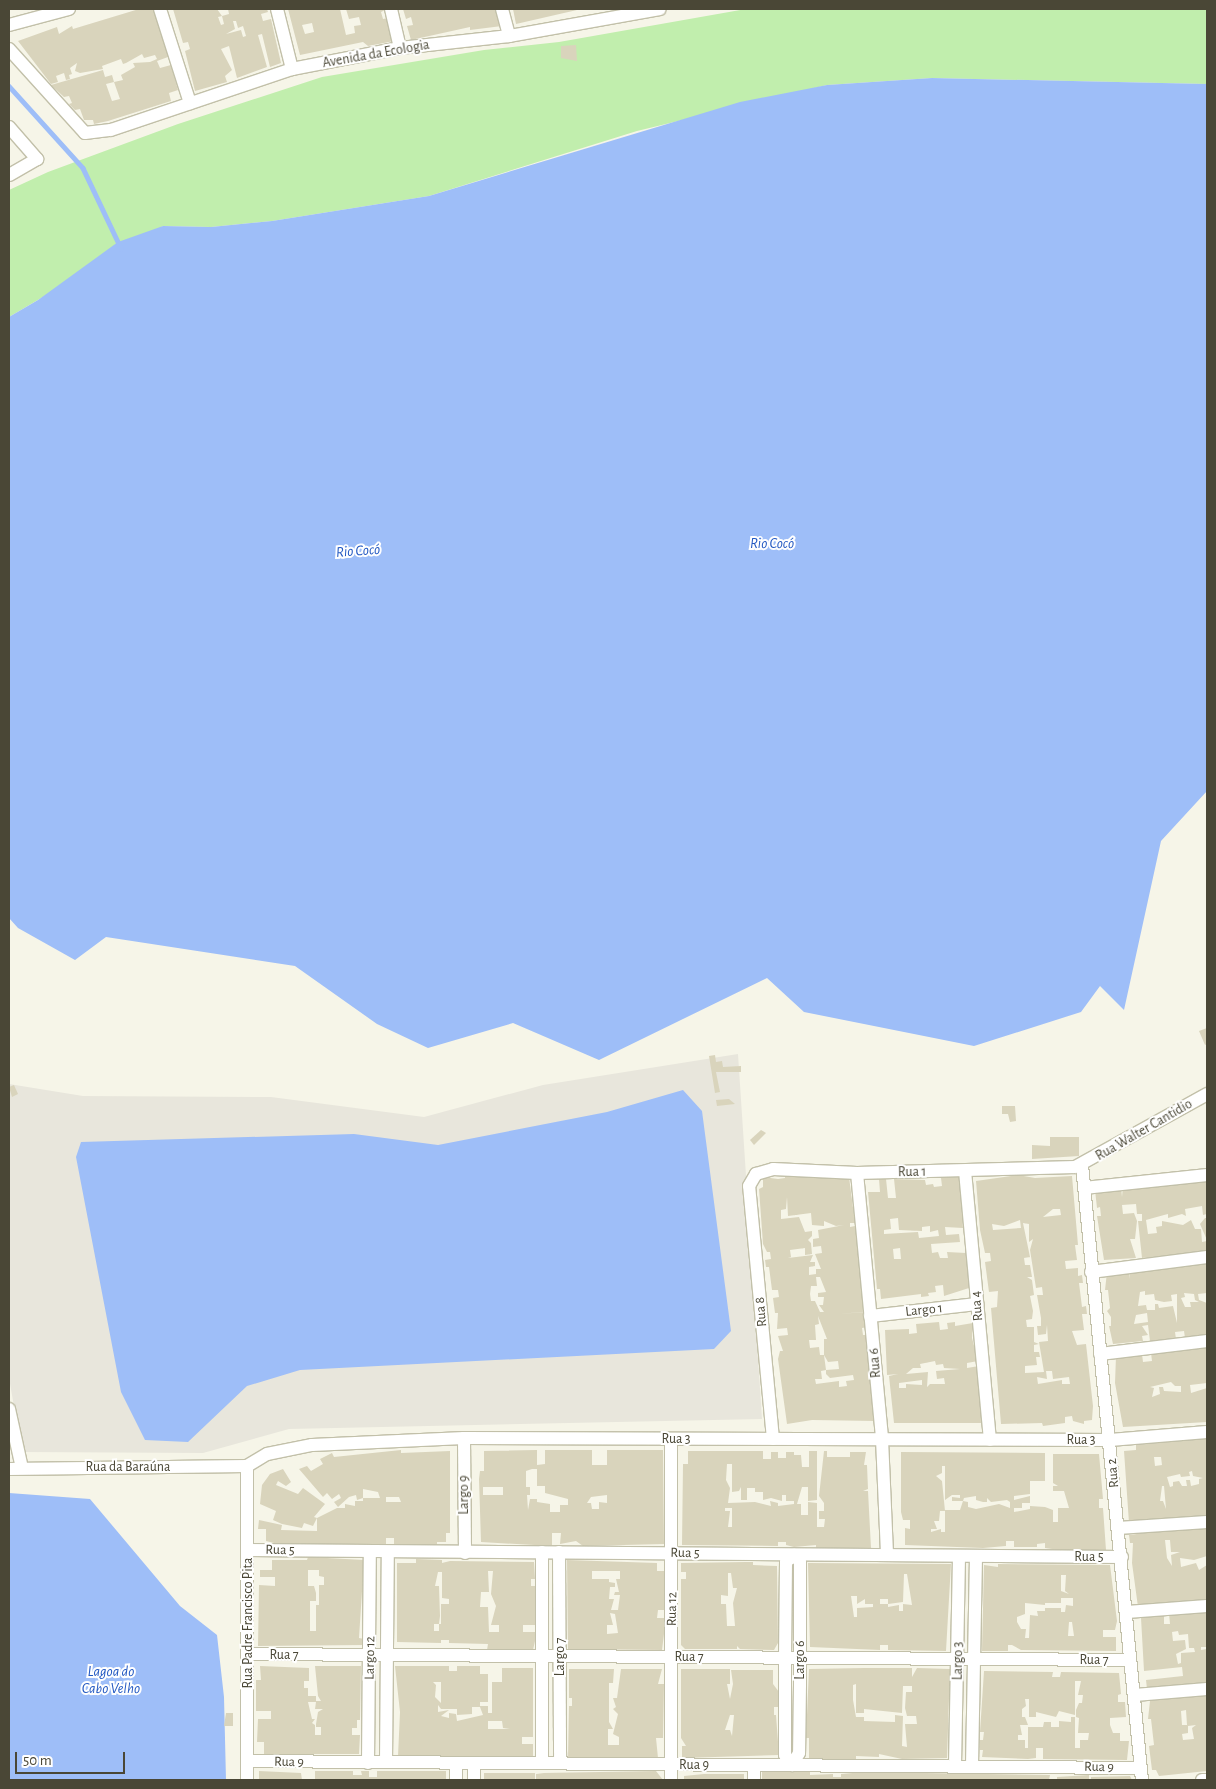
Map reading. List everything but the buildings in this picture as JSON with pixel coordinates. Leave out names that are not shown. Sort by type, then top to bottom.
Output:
[{"type":"street","points":[[9,26],[69,9]]},
{"type":"street","points":[[160,9],[190,103]]},
{"type":"street","points":[[277,9],[292,70]]},
{"type":"street","points":[[391,9],[400,48]]},
{"type":"street","points":[[502,9],[508,36]]},
{"type":"street","name":"Avenida da Ecologia","points":[[9,49],[85,133],[100,132],[292,70],[400,48],[508,36],[617,12],[660,9]]},
{"type":"street","points":[[9,127],[37,159],[9,175]]},
{"type":"street","name":"Rua Walter Cantidio","points":[[1082,1165],[1207,1094]]},
{"type":"street","name":"Rua 1","points":[[749,1186],[756,1174],[773,1169],[858,1173],[965,1171],[1082,1165]]},
{"type":"street","name":"Rua 2","points":[[1082,1165],[1091,1272],[1122,1557],[1142,1774]]},
{"type":"street","name":"Rua 4","points":[[965,1171],[990,1440]]},
{"type":"street","name":"Rua 6","points":[[858,1173],[882,1439],[888,1554]]},
{"type":"street","points":[[1084,1188],[1207,1175]]},
{"type":"street","name":"Rua 8","points":[[749,1186],[772,1439]]},
{"type":"street","points":[[1091,1272],[1207,1257]]},
{"type":"street","name":"Largo 1","points":[[870,1316],[977,1304]]},
{"type":"street","points":[[1100,1354],[1207,1342]]},
{"type":"street","points":[[9,1410],[15,1469]]},
{"type":"street","name":"Rua 3","points":[[247,1466],[267,1454],[312,1445],[464,1438],[1110,1440],[1207,1432]]},
{"type":"street","name":"Largo 9","points":[[464,1438],[464,1553]]},
{"type":"street","name":"Rua 12","points":[[671,1439],[673,1553],[671,1780]]},
{"type":"street","name":"Rua da Baraúna","points":[[15,1469],[247,1466]]},
{"type":"street","name":"Rua Padre Francisco Pita","points":[[246,1780],[248,1654],[247,1466]]},
{"type":"street","points":[[1118,1528],[1207,1522]]},
{"type":"street","name":"Rua 5","points":[[248,1550],[388,1553],[559,1552],[1122,1557]]},
{"type":"street","name":"Largo 12","points":[[368,1763],[371,1655],[370,1552]]},
{"type":"street","name":"Largo 7","points":[[542,1552],[542,1762]]},
{"type":"street","name":"Largo 7","points":[[559,1552],[560,1763]]},
{"type":"street","name":"Largo 12","points":[[386,1762],[388,1553]]},
{"type":"street","name":"Largo 6","points":[[794,1554],[800,1562],[800,1658],[799,1754],[792,1765],[785,1754],[785,1658],[786,1562],[794,1554]]},
{"type":"street","name":"Largo 3","points":[[955,1766],[959,1556]]},
{"type":"street","name":"Largo 3","points":[[972,1765],[976,1557]]},
{"type":"street","points":[[1127,1612],[1207,1606]]},
{"type":"street","name":"Rua 7","points":[[248,1654],[975,1661],[1130,1660]]},
{"type":"street","points":[[1134,1695],[1207,1689]]},
{"type":"street","name":"Rua 9","points":[[247,1761],[368,1763],[542,1762],[671,1765],[972,1765],[1142,1774]]},
{"type":"street","points":[[456,1763],[456,1780]]},
{"type":"street","points":[[474,1763],[474,1780]]},
{"type":"street","points":[[754,1765],[754,1780]]},
{"type":"street","points":[[1202,1780],[1207,1780]]},
{"type":"shaded area","points":[[738,1054],[762,1419],[289,1429],[203,1453],[22,1452],[9,1378],[9,1084],[83,1096],[271,1097],[424,1117],[543,1085]]},
{"type":"green space","points":[[746,9],[1207,9],[1207,84],[932,78],[827,85],[637,131],[429,196],[272,221],[211,227],[163,226],[9,317],[9,190],[48,172],[178,124],[322,77],[484,50],[559,42]]},
{"type":"water","name":"Rio Cocó","points":[[932,78],[1207,84],[1207,791],[1161,841],[1124,1010],[1100,986],[1081,1012],[974,1046],[804,1012],[767,978],[599,1060],[513,1023],[428,1048],[377,1024],[295,966],[106,937],[75,960],[18,928],[9,918],[9,317],[38,300],[118,242],[163,226],[211,227],[272,221],[429,196],[740,102],[827,85]]},
{"type":"water","points":[[683,1090],[702,1111],[731,1331],[714,1349],[300,1370],[247,1386],[188,1442],[145,1440],[121,1392],[76,1157],[81,1142],[354,1134],[438,1145],[607,1112]]},
{"type":"water","name":"Lagoa do Cabo Velho","points":[[9,1493],[90,1499],[180,1606],[217,1635],[224,1697],[226,1780],[9,1780]]},
{"type":"waterway","points":[[9,86],[83,168],[121,248]]}]
